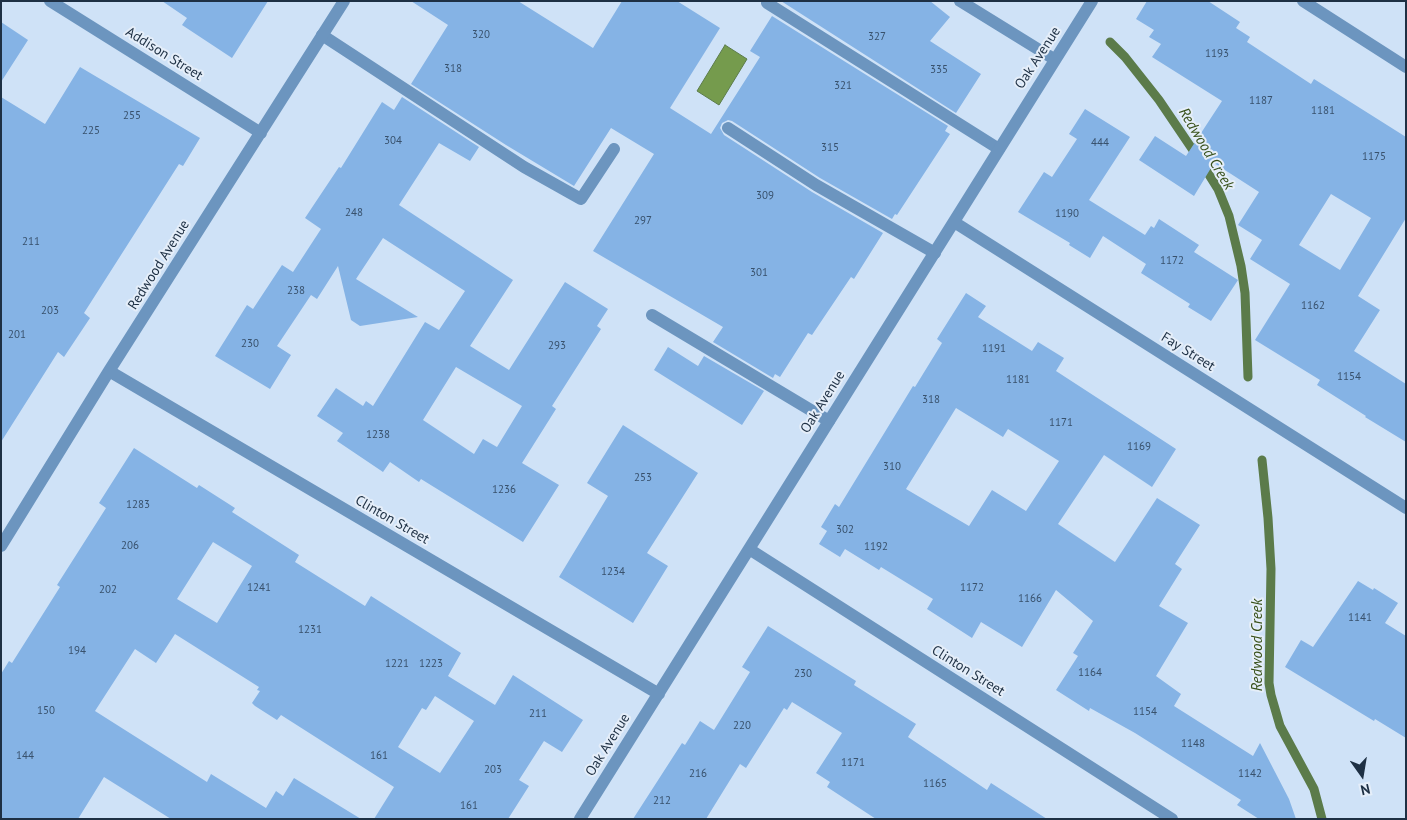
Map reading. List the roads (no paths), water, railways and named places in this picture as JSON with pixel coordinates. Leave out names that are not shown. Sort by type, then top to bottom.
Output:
[{"type":"street","name":"Addison Street","points":[[50,1],[261,132]]},
{"type":"street","name":"Redwood Avenue","points":[[1,546],[109,371],[344,1]]},
{"type":"street","points":[[960,1],[1054,59]]},
{"type":"street","name":"Oak Avenue","points":[[580,819],[1092,1]]},
{"type":"street","points":[[1303,1],[1406,67]]},
{"type":"street","points":[[767,3],[999,148]]},
{"type":"street","points":[[322,35],[524,167],[581,199],[614,149]]},
{"type":"street","points":[[728,128],[816,185],[935,252]]},
{"type":"street","name":"Fay Street","points":[[954,222],[1406,508]]},
{"type":"street","points":[[652,315],[829,421]]},
{"type":"street","name":"Clinton Street","points":[[109,371],[659,694]]},
{"type":"street","name":"Clinton Street","points":[[749,549],[1172,819]]},
{"type":"waterway","name":"Redwood Creek","points":[[1110,42],[1125,57],[1159,100],[1218,189],[1229,216],[1241,266],[1245,293],[1248,377]]},
{"type":"waterway","name":"Redwood Creek","points":[[1262,460],[1271,569],[1269,683],[1271,695],[1280,726],[1314,789],[1322,819]]}]
